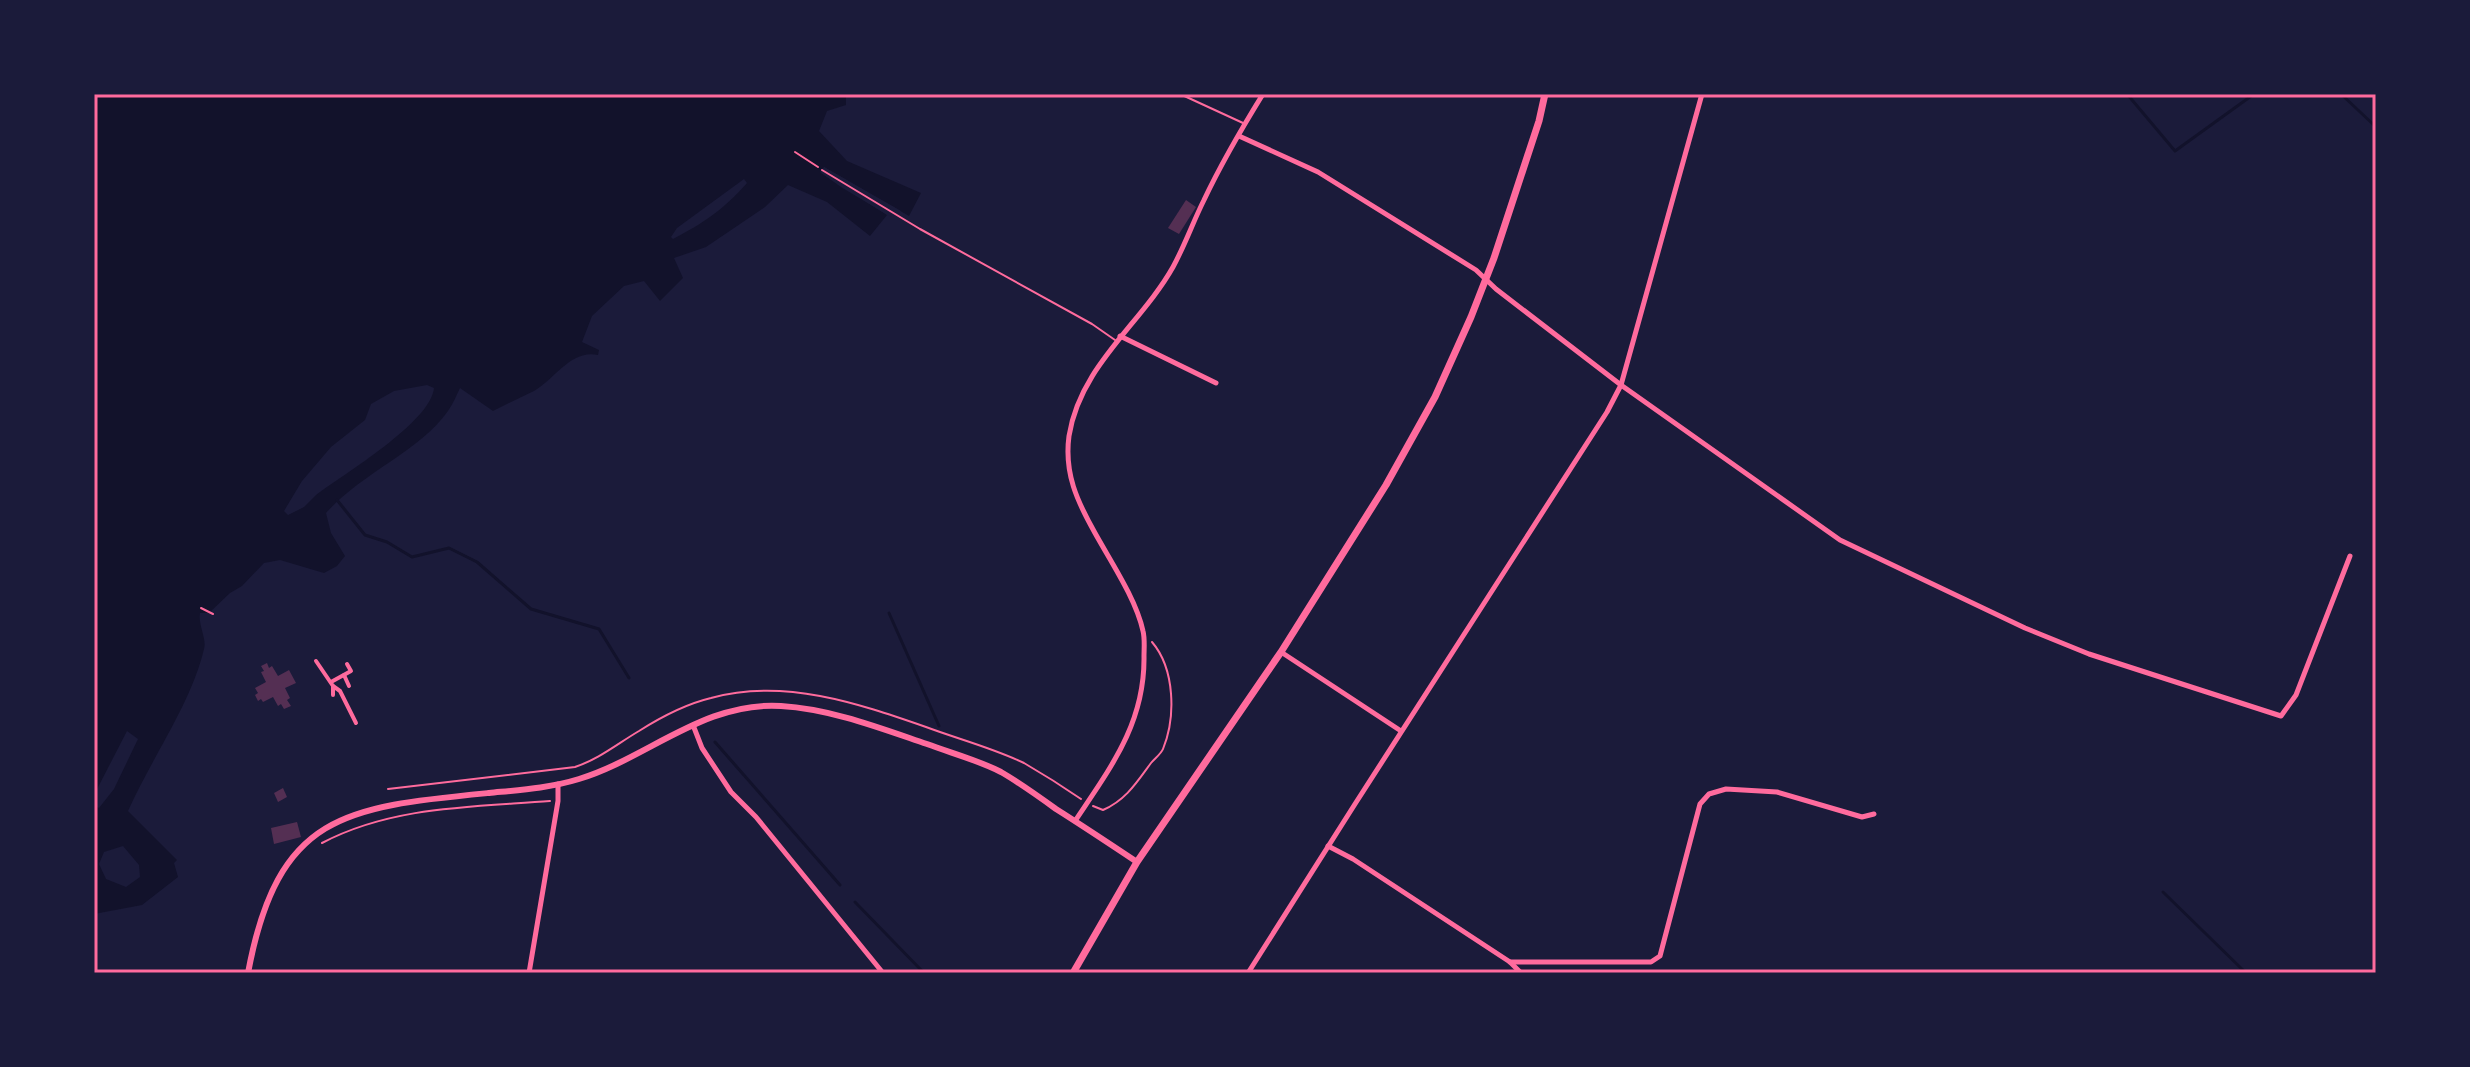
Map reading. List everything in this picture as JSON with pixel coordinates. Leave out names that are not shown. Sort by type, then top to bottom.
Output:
[{"type":"main road","points":[[1073,973],[1137,862],[1281,652],[1386,485],[1421,422],[1486,278],[1539,121],[1545,94]]},
{"type":"street","points":[[1075,821],[1134,723],[1144,680],[1143,632],[1118,575],[1079,505],[1072,486],[1067,459],[1070,433],[1079,401],[1095,370],[1158,290],[1173,266],[1202,203],[1263,94]]},
{"type":"street","points":[[1248,973],[1582,453],[1621,385],[1702,94]]},
{"type":"street","points":[[1239,136],[1318,172],[1476,270],[1507,298],[1621,385],[1840,540],[2025,628],[2089,654],[2281,716],[2296,695],[2350,556]]},
{"type":"street","points":[[1118,339],[1216,383]]},
{"type":"street","points":[[1281,652],[1401,731]]},
{"type":"street","points":[[316,661],[340,691],[356,723]]},
{"type":"street","points":[[332,684],[351,671],[347,664]]},
{"type":"street","points":[[344,675],[349,686]]},
{"type":"street","points":[[332,684],[333,695]]},
{"type":"street","points":[[248,973],[268,902],[284,867],[310,838],[330,825],[360,811],[391,804],[558,784],[607,769],[692,724],[729,712],[778,706],[827,712],[996,770],[1137,862]]},
{"type":"street","points":[[692,724],[702,748],[731,792],[756,817],[883,973]]},
{"type":"street","points":[[529,973],[558,801],[558,784]]},
{"type":"street","points":[[1510,962],[1651,962],[1660,956],[1700,804],[1709,794],[1726,789],[1777,792],[1862,817],[1874,814]]},
{"type":"street","points":[[1328,846],[1353,859],[1510,962],[1521,973]]},
{"type":"lane","points":[[1180,94],[1245,124]]},
{"type":"lane","points":[[822,170],[920,229],[1118,339]]},
{"type":"path","points":[[795,152],[822,170]]},
{"type":"path","points":[[201,608],[213,614]]},
{"type":"path","points":[[388,789],[575,767],[611,751],[638,731],[677,710],[712,697],[761,690],[818,695],[903,719],[1024,764],[1103,810],[1120,801],[1162,751],[1171,719],[1171,693],[1158,649],[1143,632]]},
{"type":"path","points":[[315,846],[370,823],[408,813],[558,801]]},
{"type":"shaded area","points":[[94,94],[846,94],[846,105],[827,111],[819,131],[847,161],[921,193],[909,216],[824,167],[821,173],[887,215],[870,236],[827,202],[788,185],[765,207],[706,247],[674,258],[683,278],[660,301],[644,281],[624,286],[592,316],[582,342],[599,350],[598,355],[580,356],[542,386],[493,411],[460,388],[450,408],[436,425],[406,451],[355,486],[326,513],[331,533],[345,556],[337,566],[324,573],[280,560],[264,563],[209,613],[200,613],[205,645],[198,670],[128,811],[177,860],[174,863],[178,877],[142,905],[94,914],[94,806],[99,808],[114,789],[138,739],[127,731],[94,795]],"holes":[[[744,179],[747,183],[722,208],[684,233],[673,239],[671,237],[677,228]],[[427,385],[434,388],[429,401],[403,431],[304,507],[288,515],[284,511],[302,481],[331,447],[365,420],[371,404],[394,391]],[[123,846],[139,865],[140,877],[126,887],[106,879],[99,864],[104,852]]]},
{"type":"pier","points":[[824,167],[901,211],[899,215],[837,179],[890,212],[891,217],[841,187],[820,172]]},
{"type":"building","points":[[1186,200],[1196,207],[1179,234],[1168,228]]},
{"type":"building","points":[[267,663],[278,676],[289,670],[296,683],[285,688],[291,706],[284,709],[281,704],[278,706],[273,697],[258,701],[255,688],[266,682],[261,666]]},
{"type":"building","points":[[283,788],[287,797],[278,802],[274,793]]},
{"type":"building","points":[[297,822],[301,837],[274,844],[271,828]]},
{"type":"waterway","points":[[2127,94],[2175,151],[2254,94]]},
{"type":"waterway","points":[[2341,94],[2376,127]]},
{"type":"waterway","points":[[337,500],[365,535],[387,542],[412,557],[449,548],[477,562],[531,609],[599,629],[629,678]]},
{"type":"waterway","points":[[889,613],[939,726]]},
{"type":"waterway","points":[[715,742],[840,885]]},
{"type":"waterway","points":[[2163,892],[2246,973]]},
{"type":"waterway","points":[[855,902],[924,973]]}]
